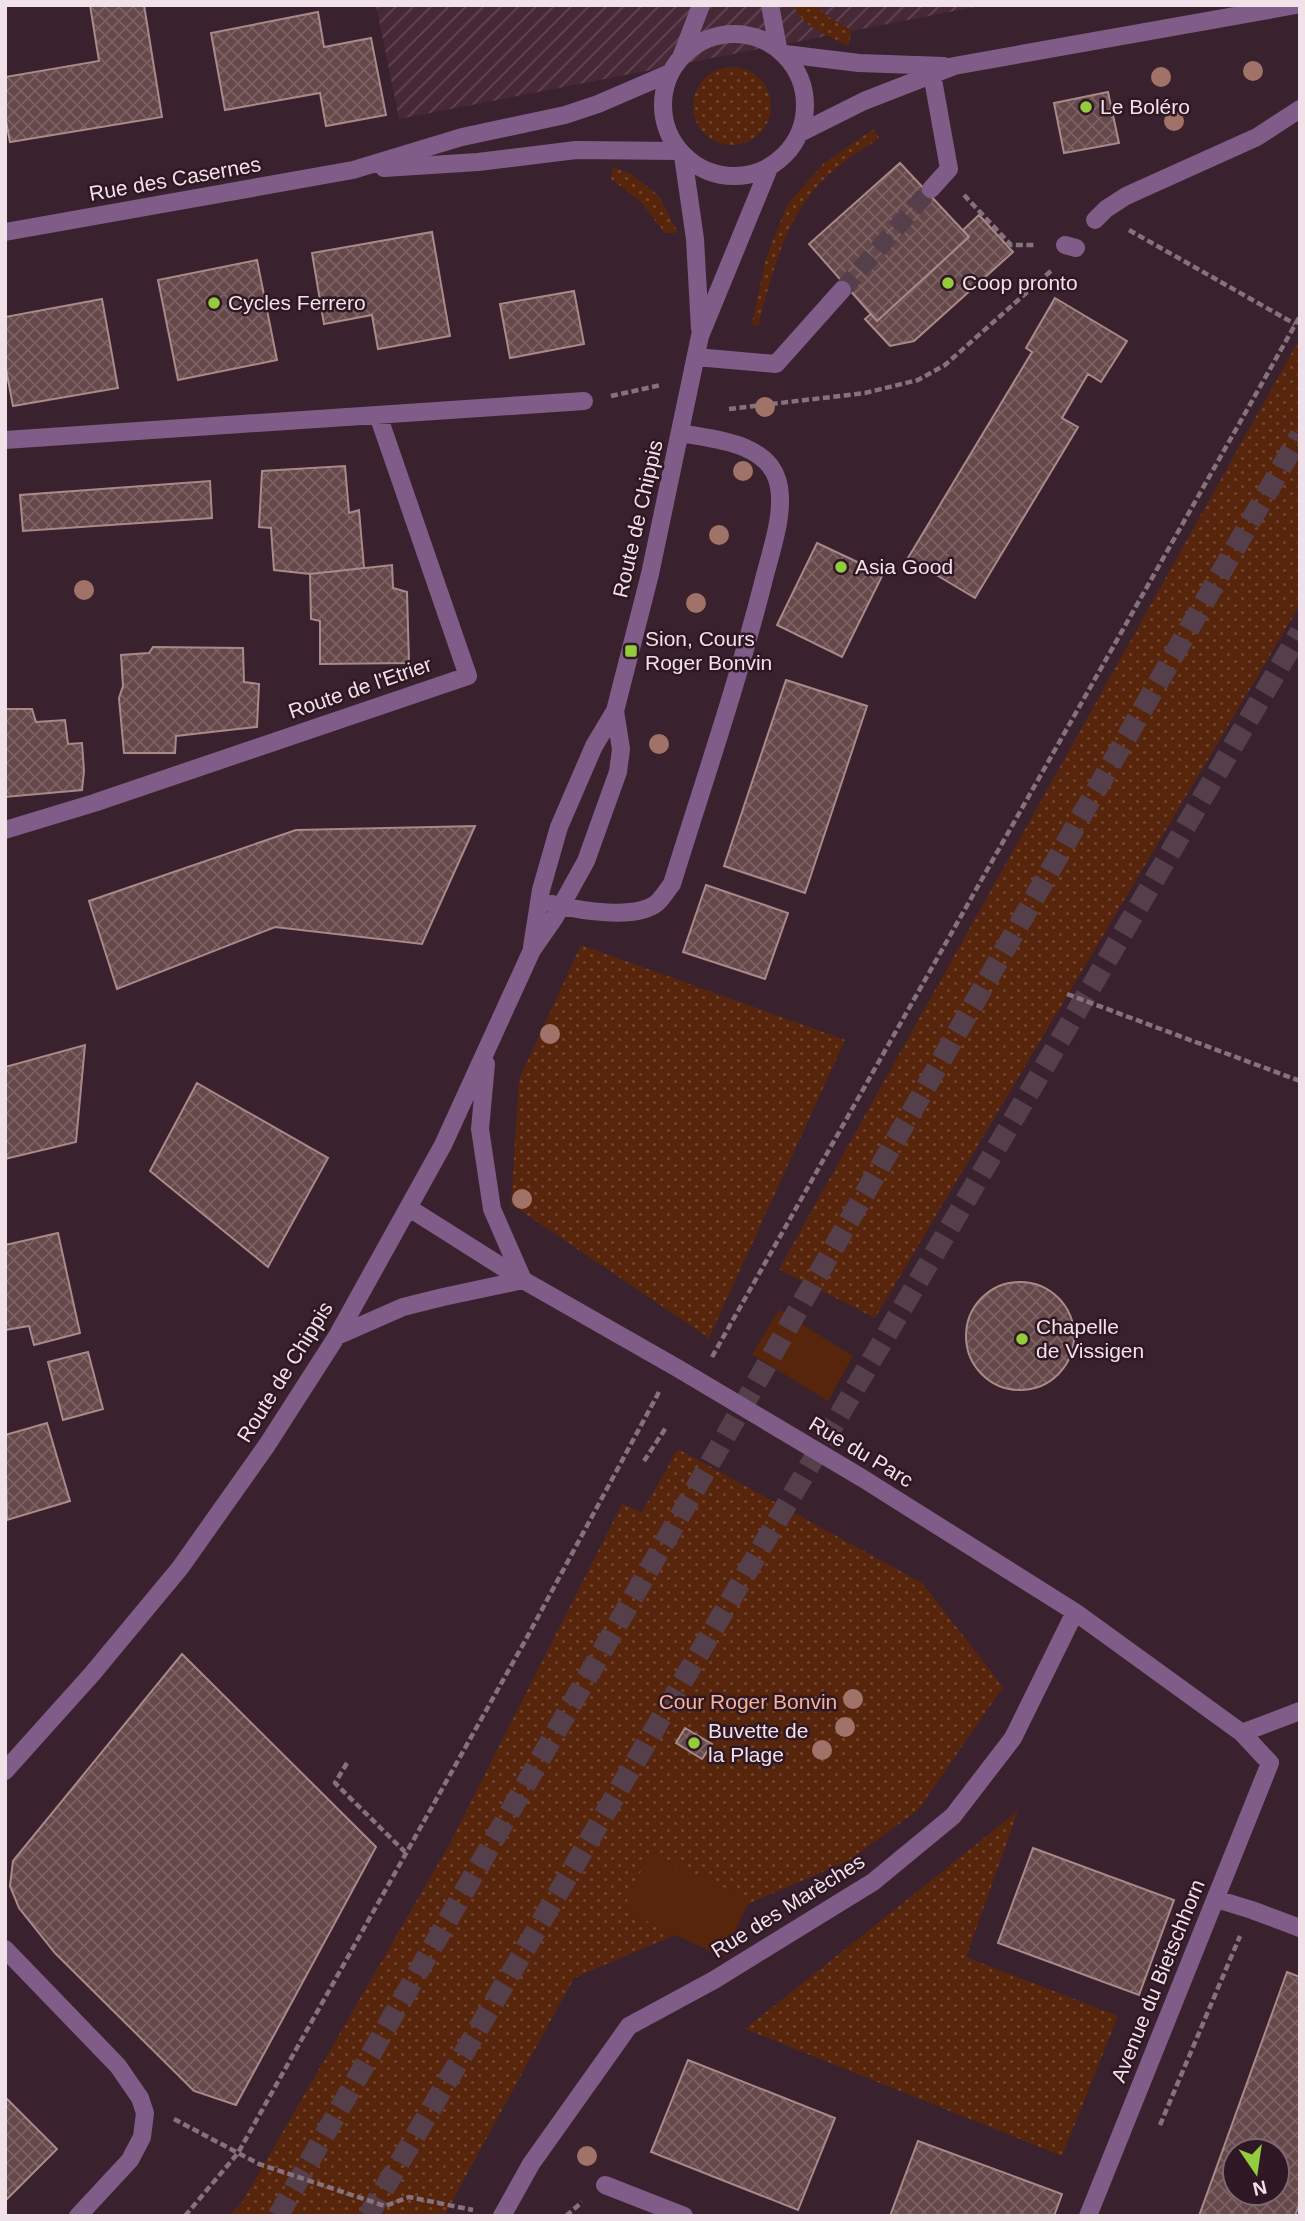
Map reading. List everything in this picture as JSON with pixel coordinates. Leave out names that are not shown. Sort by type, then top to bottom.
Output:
[{"type":"street","points":[[682,55],[704,40],[734,33],[765,40],[781,51],[798,72],[806,102],[800,133],[782,158],[755,174],[728,177],[702,169],[681,153],[667,131],[663,118],[663,91],[670,72],[682,55],[701,5]]},
{"type":"street","points":[[770,5],[781,51]]},
{"type":"street","points":[[800,133],[864,101],[954,66],[1256,8],[1296,5]]},
{"type":"street","points":[[781,51],[887,65],[954,66]]},
{"type":"street","name":"Rue des Casernes","points":[[353,170],[462,137],[565,115],[598,104],[670,72]]},
{"type":"street","points":[[931,189],[949,169],[932,74]]},
{"type":"street","points":[[1100,214],[1126,196],[1256,137],[1300,109]]},
{"type":"street","name":"Rue des Casernes","points":[[5,232],[353,170],[478,162],[576,150],[681,153]]},
{"type":"street","name":"Route de Chippis","points":[[681,153],[695,239],[700,336]]},
{"type":"street","name":"Route de Chippis","points":[[532,950],[538,901],[563,818],[594,746],[615,711],[650,574],[700,336],[769,168]]},
{"type":"street","points":[[696,357],[776,364],[842,290]]},
{"type":"street","points":[[5,440],[584,401]]},
{"type":"street","name":"Route de l'Etrier","points":[[5,830],[94,803],[468,676],[378,415]]},
{"type":"street","points":[[538,901],[620,914],[658,903],[671,884],[745,655],[779,515],[777,479],[768,464],[755,452],[724,441],[680,433]]},
{"type":"street","name":"Route de Chippis","points":[[5,1770],[92,1674],[180,1568],[267,1445],[337,1336],[443,1145],[532,950],[586,861],[618,772],[621,749],[615,711]]},
{"type":"street","points":[[337,1336],[403,1307],[523,1280],[492,1209],[480,1129],[488,1049]]},
{"type":"street","name":"Rue du Parc","points":[[409,1208],[523,1280],[862,1478],[1075,1612],[1242,1733],[1270,1763]]},
{"type":"street","name":"Rue des Marèches","points":[[493,2214],[629,2026],[714,1980],[873,1882],[953,1816],[1013,1738],[1075,1612]]},
{"type":"street","points":[[1242,1733],[1300,1711]]},
{"type":"street","name":"Avenue du Bietschhorn","points":[[1088,2216],[1270,1763]]},
{"type":"street","points":[[1216,1899],[1300,1928]]},
{"type":"street","points":[[5,1949],[118,2066],[139,2098],[145,2113],[142,2137],[130,2160],[78,2216]]},
{"type":"street","points":[[605,2185],[684,2216]]},
{"type":"path","points":[[945,174],[1011,245]]},
{"type":"path","points":[[1100,214],[1295,324]]},
{"type":"path","points":[[730,410],[865,394],[918,380],[945,365],[1071,247]]},
{"type":"path","points":[[679,1369],[709,1363],[1300,316]]},
{"type":"path","points":[[584,401],[692,379]]},
{"type":"path","points":[[1068,994],[1300,1081]]},
{"type":"path","points":[[185,2216],[238,2153],[525,1641],[659,1392],[671,1398]]},
{"type":"path","points":[[644,1461],[667,1426]]},
{"type":"path","points":[[347,1763],[335,1783],[405,1852]]},
{"type":"path","points":[[1159,2126],[1252,1910]]},
{"type":"path","points":[[238,2153],[259,2164],[385,2206],[409,2197],[493,2214]]},
{"type":"shaded area","points":[[376,5],[985,5],[399,119]]},
{"type":"green space","points":[[793,5],[816,5],[827,16],[851,30],[849,46],[825,35],[803,20]]},
{"type":"green space","points":[[724,67],[740,67],[754,73],[765,84],[771,98],[771,114],[765,128],[754,139],[740,145],[724,145],[710,139],[699,128],[693,114],[693,98],[699,84],[710,73]]},
{"type":"green space","points":[[874,129],[879,138],[821,182],[795,219],[777,260],[758,326],[752,325],[766,258],[787,205],[824,163]]},
{"type":"green space","points":[[613,167],[631,174],[659,196],[676,233],[665,233],[641,202],[611,179]]},
{"type":"green space","points":[[1300,338],[1300,605],[875,1318],[779,1269]]},
{"type":"green space","points":[[581,945],[845,1040],[709,1338],[511,1204],[519,1080]]},
{"type":"green space","points":[[779,1310],[853,1356],[828,1401],[752,1354]]},
{"type":"green space","name":"Cour Roger Bonvin","points":[[678,1449],[922,1583],[1003,1687],[918,1810],[848,1861],[574,1978],[444,2216],[228,2216],[241,2204],[449,1845],[622,1504],[642,1512]]},
{"type":"green space","points":[[1018,1811],[966,1957],[1118,2016],[1062,2156],[745,2029]]},
{"type":"green space","points":[[650,1852],[750,1900],[722,1957],[623,1910]]},
{"type":"building","points":[[90,5],[144,5],[162,117],[10,142],[5,116],[5,77],[99,61]]},
{"type":"building","points":[[318,12],[324,47],[371,38],[386,115],[326,126],[320,93],[225,110],[211,33]]},
{"type":"building","points":[[1108,92],[1119,143],[1064,153],[1054,103]]},
{"type":"building","points":[[900,163],[969,237],[877,321],[809,244]]},
{"type":"building","name":"Coop pronto","points":[[979,215],[1013,252],[914,341],[890,346],[865,319],[871,314],[877,321],[969,237],[963,230]]},
{"type":"building","points":[[432,232],[450,336],[378,349],[372,315],[324,324],[312,253]]},
{"type":"building","points":[[257,260],[277,360],[178,380],[158,280]]},
{"type":"building","points":[[574,291],[584,344],[510,358],[500,304]]},
{"type":"building","points":[[1055,298],[1127,341],[1101,382],[1088,374],[1062,418],[1078,427],[975,598],[908,558],[1032,352],[1026,348]]},
{"type":"building","points":[[102,299],[118,388],[13,406],[5,364],[5,317]]},
{"type":"building","points":[[345,466],[349,513],[359,510],[364,568],[310,574],[274,570],[271,528],[259,527],[262,471]]},
{"type":"building","points":[[210,481],[212,518],[23,531],[20,495]]},
{"type":"building","points":[[817,543],[883,574],[842,657],[777,625]]},
{"type":"building","points":[[392,565],[393,588],[407,592],[409,663],[320,664],[320,621],[311,619],[310,574]]},
{"type":"building","points":[[153,647],[243,648],[244,682],[259,684],[257,727],[176,736],[175,753],[124,753],[119,698],[123,686],[121,655],[149,653]]},
{"type":"building","points":[[786,680],[867,706],[805,893],[724,866]]},
{"type":"building","points":[[5,709],[32,709],[36,722],[65,720],[68,744],[82,743],[82,790],[5,797]]},
{"type":"building","points":[[475,826],[422,944],[275,927],[117,989],[89,901],[296,830]]},
{"type":"building","points":[[706,885],[788,913],[765,979],[683,952]]},
{"type":"building","points":[[85,1045],[76,1142],[5,1159],[5,1067]]},
{"type":"building","points":[[197,1083],[328,1158],[268,1267],[150,1171]]},
{"type":"building","points":[[58,1233],[80,1333],[34,1345],[29,1326],[5,1330],[5,1245]]},
{"type":"building","points":[[1020,1282],[1041,1286],[1058,1298],[1070,1315],[1074,1336],[1070,1357],[1058,1374],[1041,1386],[1020,1390],[999,1386],[982,1374],[970,1357],[966,1336],[970,1315],[982,1298],[999,1286]]},
{"type":"building","points":[[88,1352],[103,1409],[63,1420],[48,1362]]},
{"type":"building","points":[[47,1423],[70,1501],[7,1520],[5,1435]]},
{"type":"building","points":[[182,1654],[376,1847],[236,2105],[194,2091],[55,1953],[19,1908],[10,1886],[13,1861]]},
{"type":"building","name":"Buvette de la Plage","points":[[685,1728],[712,1744],[702,1759],[676,1743]]},
{"type":"building","points":[[1033,1848],[1174,1900],[1139,1995],[998,1943]]},
{"type":"building","points":[[1287,1972],[1300,1977],[1300,2202],[1295,2216],[1199,2216],[1221,2155],[1221,2207],[1291,2207],[1291,2137],[1227,2137]]},
{"type":"building","points":[[688,2060],[835,2118],[798,2210],[651,2152]]},
{"type":"building","points":[[5,2097],[57,2149],[5,2201]]},
{"type":"building","points":[[918,2141],[1062,2194],[1054,2216],[890,2216]]},
{"type":"tunnel","points":[[842,290],[931,189]]},
{"type":"tunnel","points":[[278,2216],[1300,435]]},
{"type":"tunnel","points":[[368,2216],[1300,632]]},
{"type":"place","name":"Le Boléro","points":[[1086,107]]},
{"type":"place","name":"Coop pronto","points":[[948,283]]},
{"type":"place","name":"Cycles Ferrero","points":[[214,303]]},
{"type":"place","name":"Asia Good","points":[[841,567]]},
{"type":"place","name":"Sion, Cours Roger Bonvin","points":[[631,651]]},
{"type":"place","name":"Chapelle de Vissigen","points":[[1022,1339]]},
{"type":"place","name":"Buvette de la Plage","points":[[694,1743]]}]
